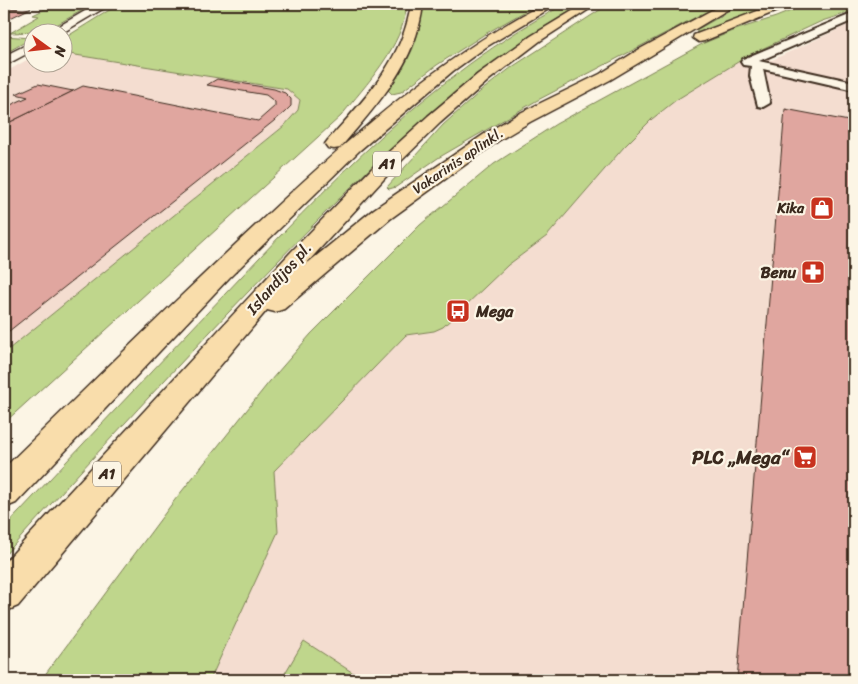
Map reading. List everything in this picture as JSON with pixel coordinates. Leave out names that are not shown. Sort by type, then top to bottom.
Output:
[{"type":"highway","points":[[248,244],[375,96],[402,56],[415,24],[417,4]]},
{"type":"highway","name":"A1","points":[[4,491],[248,244],[355,144],[418,90],[484,44],[550,4]]},
{"type":"highway","name":"Islandijos pl.","points":[[4,592],[306,247],[369,181],[471,86],[517,51],[592,4]]},
{"type":"highway","name":"Vakarinis aplinkl.","points":[[211,357],[382,214],[436,175],[524,118],[605,77],[643,53],[731,4]]},
{"type":"highway","points":[[605,77],[785,4]]},
{"type":"main road","points":[[72,23],[106,4]]},
{"type":"main road","points":[[4,62],[22,52]]},
{"type":"street","points":[[854,16],[747,62],[854,86]]},
{"type":"street","points":[[757,65],[755,75],[764,96],[763,103]]},
{"type":"shaded area","points":[[854,22],[854,680],[210,680],[278,532],[274,471],[406,335],[434,331],[508,265],[547,236],[624,147],[652,119],[676,100],[751,54],[772,60]]},
{"type":"shaded area","points":[[72,54],[287,89],[300,100],[298,110],[284,126],[4,353],[4,73],[22,63],[22,72],[72,72]]},
{"type":"green space","points":[[119,4],[407,4],[399,35],[391,50],[372,78],[341,116],[4,423],[4,353],[284,126],[298,110],[300,100],[287,89],[72,54],[72,33]]},
{"type":"green space","points":[[423,4],[538,4],[485,34],[437,65],[401,92],[392,94],[388,90],[408,60],[419,28]]},
{"type":"green space","points":[[565,4],[583,4],[499,58],[459,89],[383,156],[347,191],[173,372],[4,556],[4,528],[302,213],[383,135],[426,98],[516,32]]},
{"type":"green space","points":[[609,4],[721,4],[536,101],[438,158],[396,187],[389,189],[387,187],[443,125],[481,91],[512,67]]},
{"type":"green space","points":[[742,4],[774,4],[696,34],[698,29]]},
{"type":"green space","points":[[808,4],[854,4],[854,11],[822,21],[751,54],[676,100],[652,119],[624,147],[547,236],[508,265],[443,327],[434,331],[406,335],[274,471],[278,532],[210,680],[41,680],[174,501],[270,381],[311,334],[420,225],[494,164],[556,124],[704,43]]},
{"type":"green space","points":[[73,5],[88,7],[62,22],[29,22],[39,16],[33,15],[45,9]]},
{"type":"green space","points":[[22,26],[22,33],[10,33]]},
{"type":"green space","points":[[4,36],[22,37],[22,44],[4,54]]},
{"type":"green space","points":[[304,641],[364,680],[281,680]]},
{"type":"building","points":[[9,8],[31,8],[4,21],[4,10]]},
{"type":"building","points":[[217,79],[274,89],[285,93],[291,99],[291,106],[4,335],[4,125],[83,86],[258,121],[275,106],[275,102],[266,95],[207,85]]},
{"type":"building","points":[[38,84],[73,91],[4,125],[4,108],[28,97],[16,94]]},
{"type":"building","name":"PLC „Mega“","points":[[785,109],[854,122],[854,680],[737,680]]},
{"type":"place","name":"Kika","points":[[822,208]]},
{"type":"place","name":"Benu","points":[[813,272]]},
{"type":"place","name":"Mega","points":[[458,311]]},
{"type":"place","name":"PLC „Mega“","points":[[805,457]]}]
